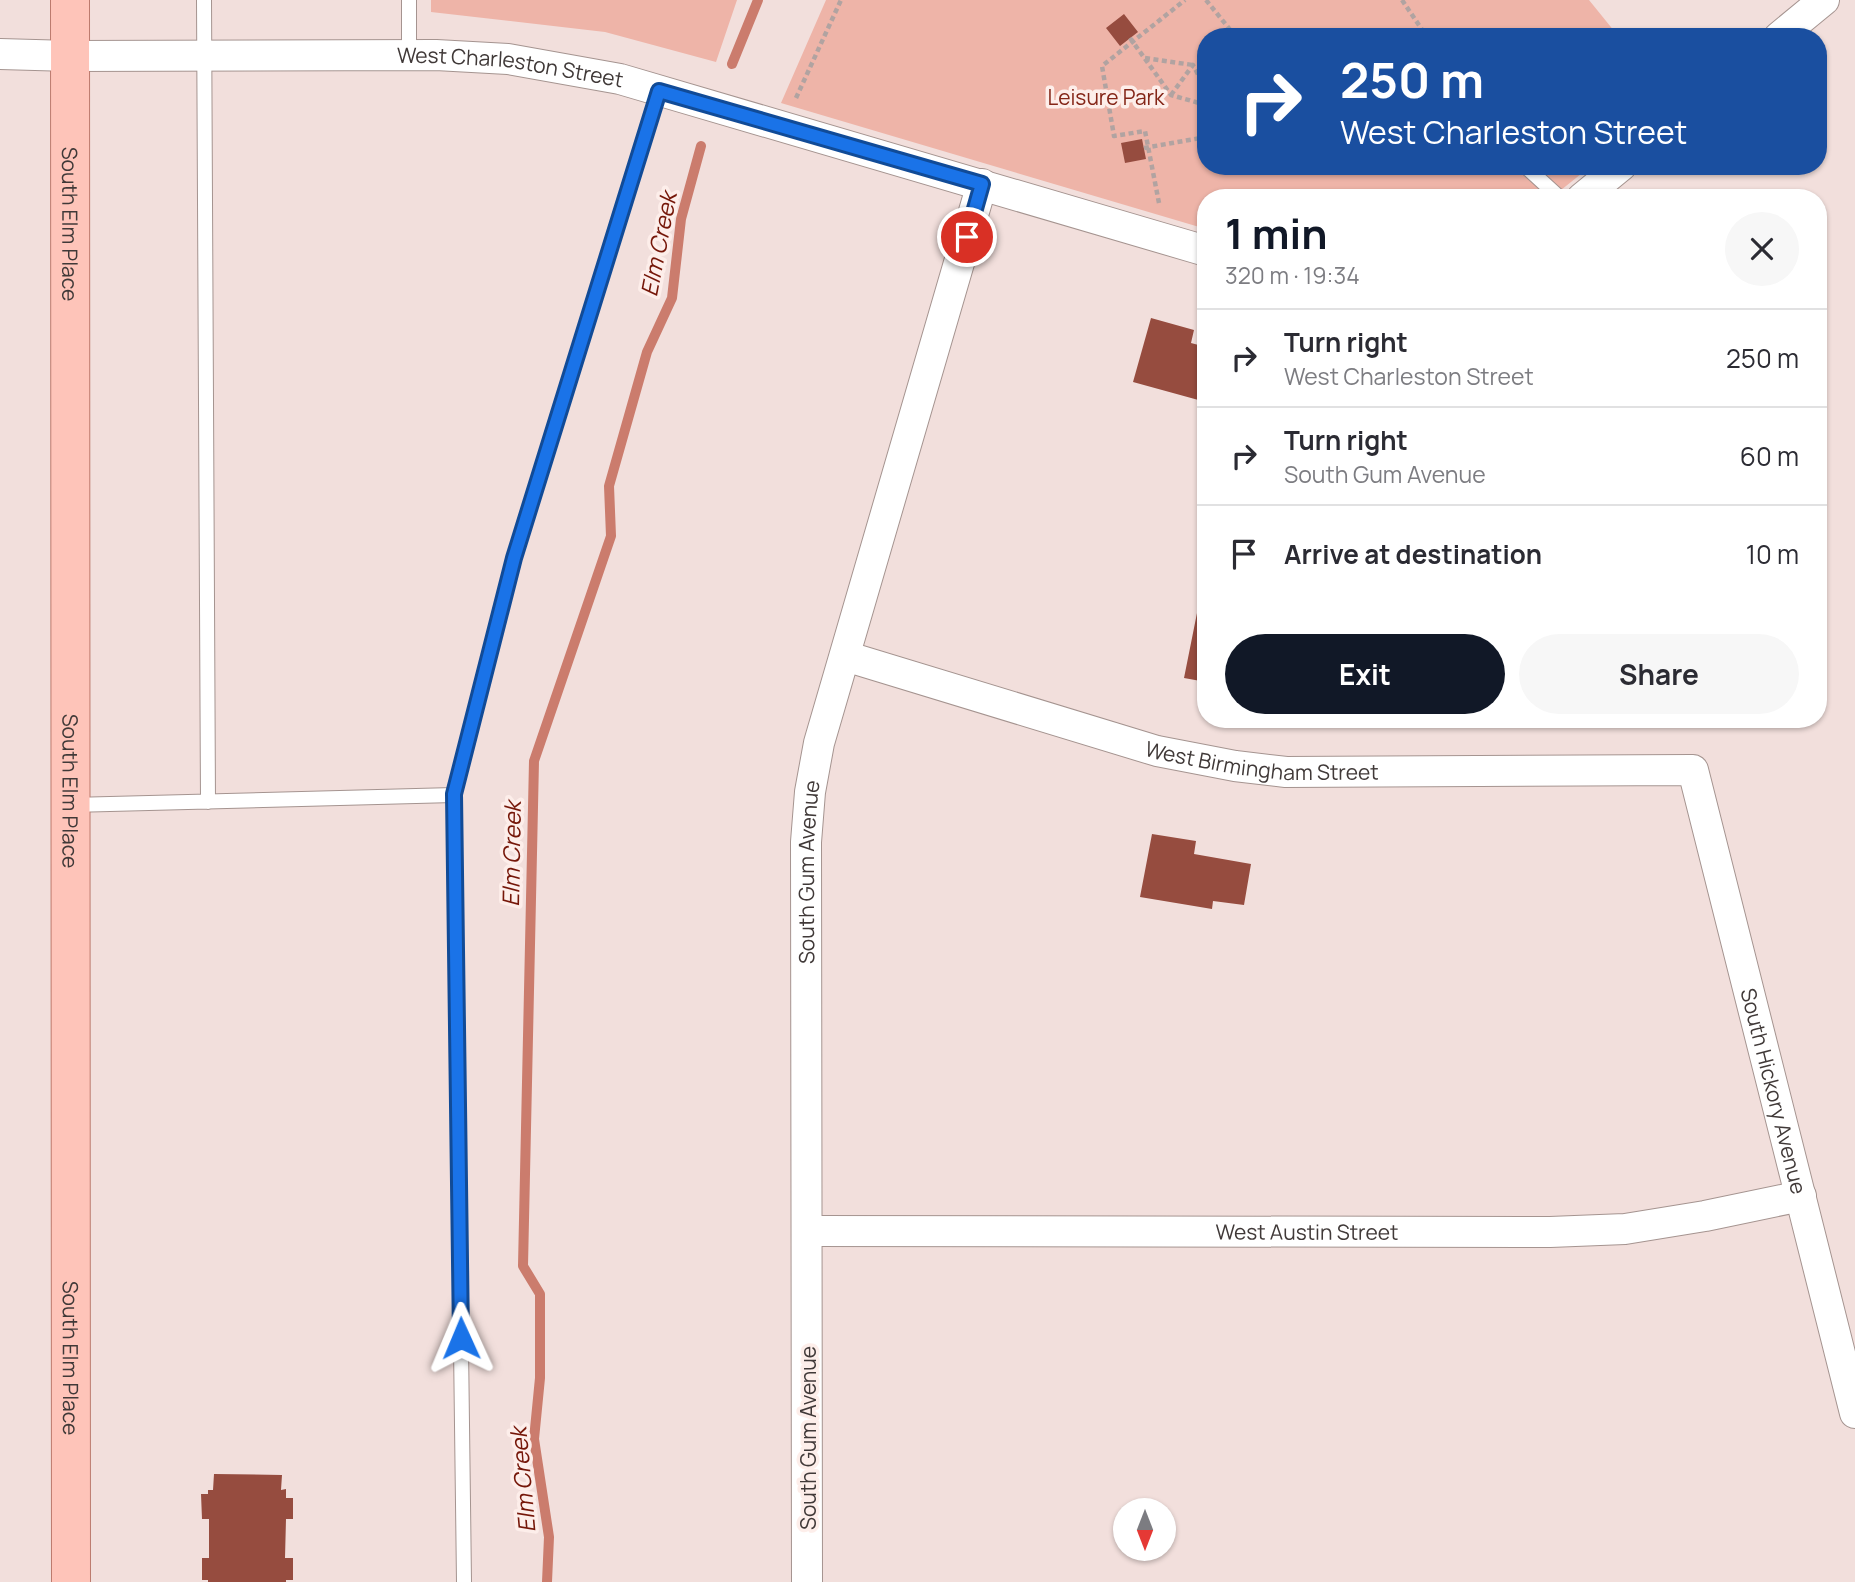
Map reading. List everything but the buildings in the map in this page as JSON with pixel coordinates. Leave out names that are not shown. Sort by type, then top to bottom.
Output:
[{"type":"main road","name":"South Elm Place","points":[[70,0],[71,1582]]},
{"type":"street","points":[[1790,28],[1824,0]]},
{"type":"street","name":"West Charleston Street","points":[[0,54],[409,55],[508,60],[620,79],[1197,248]]},
{"type":"street","points":[[1593,189],[1609,175]]},
{"type":"street","name":"South Gum Avenue","points":[[807,1582],[806,842],[810,792],[819,743],[982,184]]},
{"type":"street","name":"West Birmingham Street","points":[[845,656],[1157,751],[1235,766],[1286,772],[1693,770]]},
{"type":"street","name":"South Hickory Avenue","points":[[1693,770],[1855,1413]]},
{"type":"street","name":"West Austin Street","points":[[808,1231],[1550,1232],[1625,1229],[1801,1196]]},
{"type":"lane","points":[[204,0],[208,802]]},
{"type":"lane","points":[[409,0],[409,55]]},
{"type":"lane","points":[[464,1582],[454,794],[514,558],[659,91]]},
{"type":"lane","points":[[1534,175],[1550,189]]},
{"type":"lane","points":[[71,805],[454,794]]},
{"type":"path","points":[[796,98],[841,0]]},
{"type":"path","points":[[1159,205],[1145,131],[1114,136],[1102,66],[1131,40],[1185,0]]},
{"type":"path","points":[[1206,0],[1229,28]]},
{"type":"path","points":[[1402,0],[1421,28]]},
{"type":"path","points":[[1131,40],[1171,95],[1197,102]]},
{"type":"path","points":[[1145,58],[1193,65]]},
{"type":"path","points":[[1193,65],[1197,72]]},
{"type":"path","points":[[1171,95],[1193,65]]},
{"type":"path","points":[[1146,147],[1197,138]]},
{"type":"green space","points":[[431,0],[737,0],[716,62],[605,32],[431,12]]},
{"type":"green space","name":"Leisure Park","points":[[826,0],[1589,0],[1612,28],[1197,28],[1197,175],[1580,175],[1562,189],[1197,189],[1197,226],[781,103]]},
{"type":"waterway","name":"Elm Creek","points":[[732,64],[758,0]]},
{"type":"waterway","name":"Elm Creek","points":[[547,1582],[549,1537],[534,1439],[540,1378],[540,1294],[523,1266],[534,761],[611,536],[609,486],[647,352],[672,298],[681,219],[701,146]]},
{"type":"route","points":[[461,1338],[454,794],[514,558],[659,91],[982,184],[967,237]]}]
